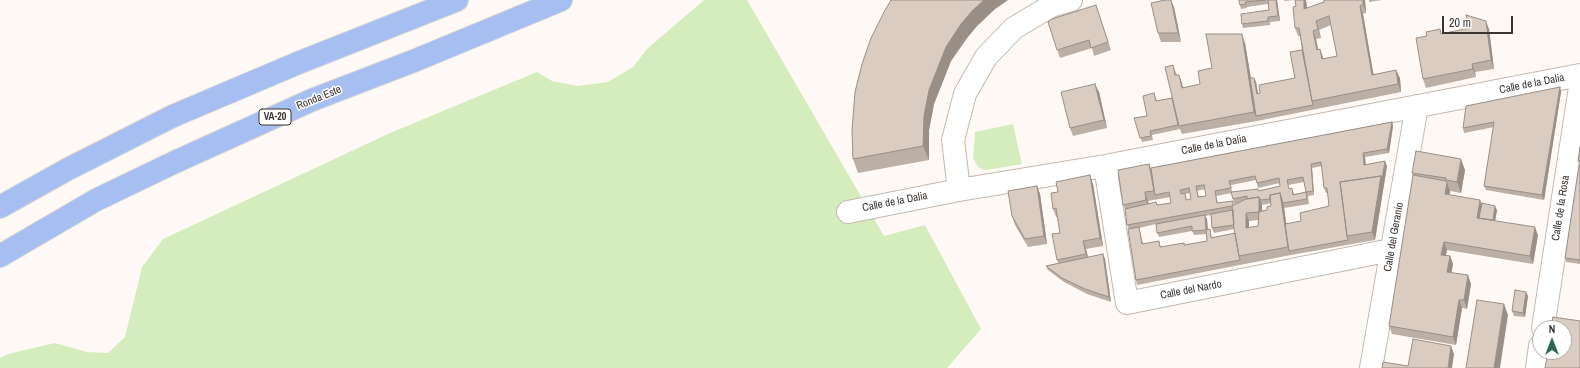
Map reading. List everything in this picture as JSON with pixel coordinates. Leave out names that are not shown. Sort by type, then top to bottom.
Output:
[{"type":"highway","points":[[0,207],[68,169],[173,116],[298,63],[457,0]]},
{"type":"highway","name":"Ronda Este","points":[[0,256],[96,200],[175,162],[312,100],[430,54],[561,0]]},
{"type":"street","points":[[959,190],[953,140],[965,94],[986,57],[1014,28],[1051,6],[1070,0]]},
{"type":"street","name":"Calle de la Dalia","points":[[848,212],[959,190],[1105,166],[1580,75]]},
{"type":"street","name":"Calle de la Rosa","points":[[1544,320],[1580,88]]},
{"type":"street","name":"Calle del Geranio","points":[[1371,368],[1417,106]]},
{"type":"street","name":"Calle del Nardo","points":[[1105,166],[1127,303],[1391,250]]},
{"type":"green space","points":[[704,0],[747,0],[884,236],[925,225],[981,329],[947,368],[0,368],[0,358],[8,354],[55,343],[87,352],[108,353],[125,337],[142,267],[163,239],[390,133],[537,72],[552,81],[578,86],[608,82],[633,67],[647,49]]},
{"type":"green space","points":[[1013,124],[1022,164],[987,170],[978,167],[973,158],[975,132]]},
{"type":"building","points":[[891,0],[984,0],[961,24],[946,47],[929,90],[924,116],[923,146],[853,159],[852,130],[855,92],[862,64],[871,38]]},
{"type":"building","points":[[1171,0],[1178,33],[1158,33],[1151,3]]},
{"type":"building","points":[[1239,0],[1266,0],[1245,2],[1246,4],[1240,5]]},
{"type":"building","points":[[1268,0],[1276,0],[1278,16],[1268,17],[1268,21],[1242,24],[1241,14],[1269,10]]},
{"type":"building","points":[[1295,0],[1304,0],[1304,9],[1324,2],[1324,0],[1363,0],[1363,4],[1360,6],[1372,75],[1396,70],[1398,84],[1312,101],[1299,28],[1295,28],[1293,7],[1296,6]],"holes":[[[1329,16],[1337,56],[1322,59],[1320,49],[1317,50],[1313,31],[1318,29],[1316,21]]]},
{"type":"building","points":[[1096,5],[1108,42],[1091,48],[1089,40],[1057,50],[1048,22],[1052,19]]},
{"type":"building","points":[[1466,15],[1486,21],[1491,60],[1472,64],[1473,69],[1423,79],[1416,38],[1427,36],[1426,32],[1440,29],[1441,34],[1469,28]]},
{"type":"building","points":[[1206,34],[1242,34],[1254,112],[1179,126],[1165,67],[1173,65],[1175,75],[1179,75],[1182,88],[1200,84],[1198,71],[1212,68]]},
{"type":"building","points":[[1302,50],[1313,105],[1256,116],[1250,78],[1254,78],[1257,94],[1260,93],[1259,85],[1295,78],[1290,52]]},
{"type":"building","points":[[1095,84],[1104,120],[1070,128],[1061,92]]},
{"type":"building","points":[[1560,87],[1542,195],[1484,186],[1494,122],[1463,128],[1466,106]]},
{"type":"building","points":[[1154,93],[1156,101],[1172,98],[1178,125],[1150,131],[1151,136],[1140,138],[1134,118],[1147,116],[1143,96]]},
{"type":"building","points":[[1392,122],[1387,149],[1363,153],[1364,165],[1385,161],[1382,180],[1381,176],[1340,182],[1348,240],[1289,251],[1285,224],[1301,221],[1300,213],[1329,206],[1327,188],[1324,188],[1321,162],[1311,164],[1313,191],[1306,192],[1307,199],[1283,203],[1280,193],[1270,195],[1270,199],[1261,200],[1259,197],[1247,199],[1247,196],[1233,199],[1231,192],[1258,189],[1259,191],[1280,186],[1279,178],[1257,183],[1255,176],[1229,181],[1231,188],[1215,191],[1217,203],[1233,201],[1232,206],[1127,225],[1125,209],[1156,202],[1157,205],[1171,203],[1169,192],[1155,195],[1151,168]],"holes":[[[1303,177],[1306,192],[1293,195],[1292,188],[1289,189],[1287,180]],[[1204,185],[1206,196],[1198,197],[1196,186]],[[1189,188],[1191,199],[1186,200],[1185,193],[1181,194],[1180,190]]]},
{"type":"building","points":[[1580,147],[1580,161],[1578,161]]},
{"type":"building","points":[[1416,151],[1461,159],[1457,182],[1446,180],[1446,178],[1412,173]]},
{"type":"building","points":[[1149,164],[1154,191],[1145,192],[1146,200],[1123,205],[1118,170]]},
{"type":"building","points":[[1580,165],[1580,260],[1565,258]]},
{"type":"building","points":[[1090,175],[1100,238],[1083,241],[1086,254],[1057,260],[1052,234],[1060,233],[1056,208],[1053,209],[1051,193],[1058,192],[1056,182]]},
{"type":"building","points":[[1413,175],[1446,181],[1445,194],[1480,200],[1477,218],[1535,227],[1530,256],[1444,242],[1441,255],[1450,256],[1447,272],[1468,275],[1464,300],[1459,300],[1453,337],[1389,326]]},
{"type":"building","points":[[1381,176],[1372,232],[1347,236],[1340,182]]},
{"type":"building","points":[[1037,186],[1044,236],[1025,239],[1012,216],[1008,191]]},
{"type":"building","points":[[1280,193],[1288,247],[1239,256],[1234,229],[1232,206],[1246,199],[1259,197],[1259,212],[1267,210],[1267,207],[1271,206],[1270,195]],"holes":[[[1259,212],[1258,226],[1246,228],[1246,213]]]},
{"type":"building","points":[[1482,203],[1495,206],[1493,220],[1479,218]]},
{"type":"building","points":[[1233,210],[1234,225],[1212,228],[1211,214]]},
{"type":"building","points":[[1205,215],[1206,230],[1192,231],[1192,226],[1157,233],[1156,224]]},
{"type":"building","points":[[1139,227],[1142,244],[1159,241],[1160,247],[1207,241],[1206,230],[1210,229],[1211,238],[1235,233],[1240,260],[1136,280],[1128,229]]},
{"type":"building","points":[[1103,254],[1109,297],[1085,289],[1062,278],[1046,266]]},
{"type":"building","points":[[1515,290],[1526,292],[1523,313],[1512,311]]},
{"type":"building","points":[[1477,300],[1504,304],[1494,368],[1466,368]]},
{"type":"building","points":[[1553,317],[1580,321],[1580,368],[1545,368],[1546,360],[1572,360],[1572,320],[1552,320]]},
{"type":"building","points":[[1413,339],[1451,346],[1448,368],[1382,368],[1383,362],[1408,366]]}]
